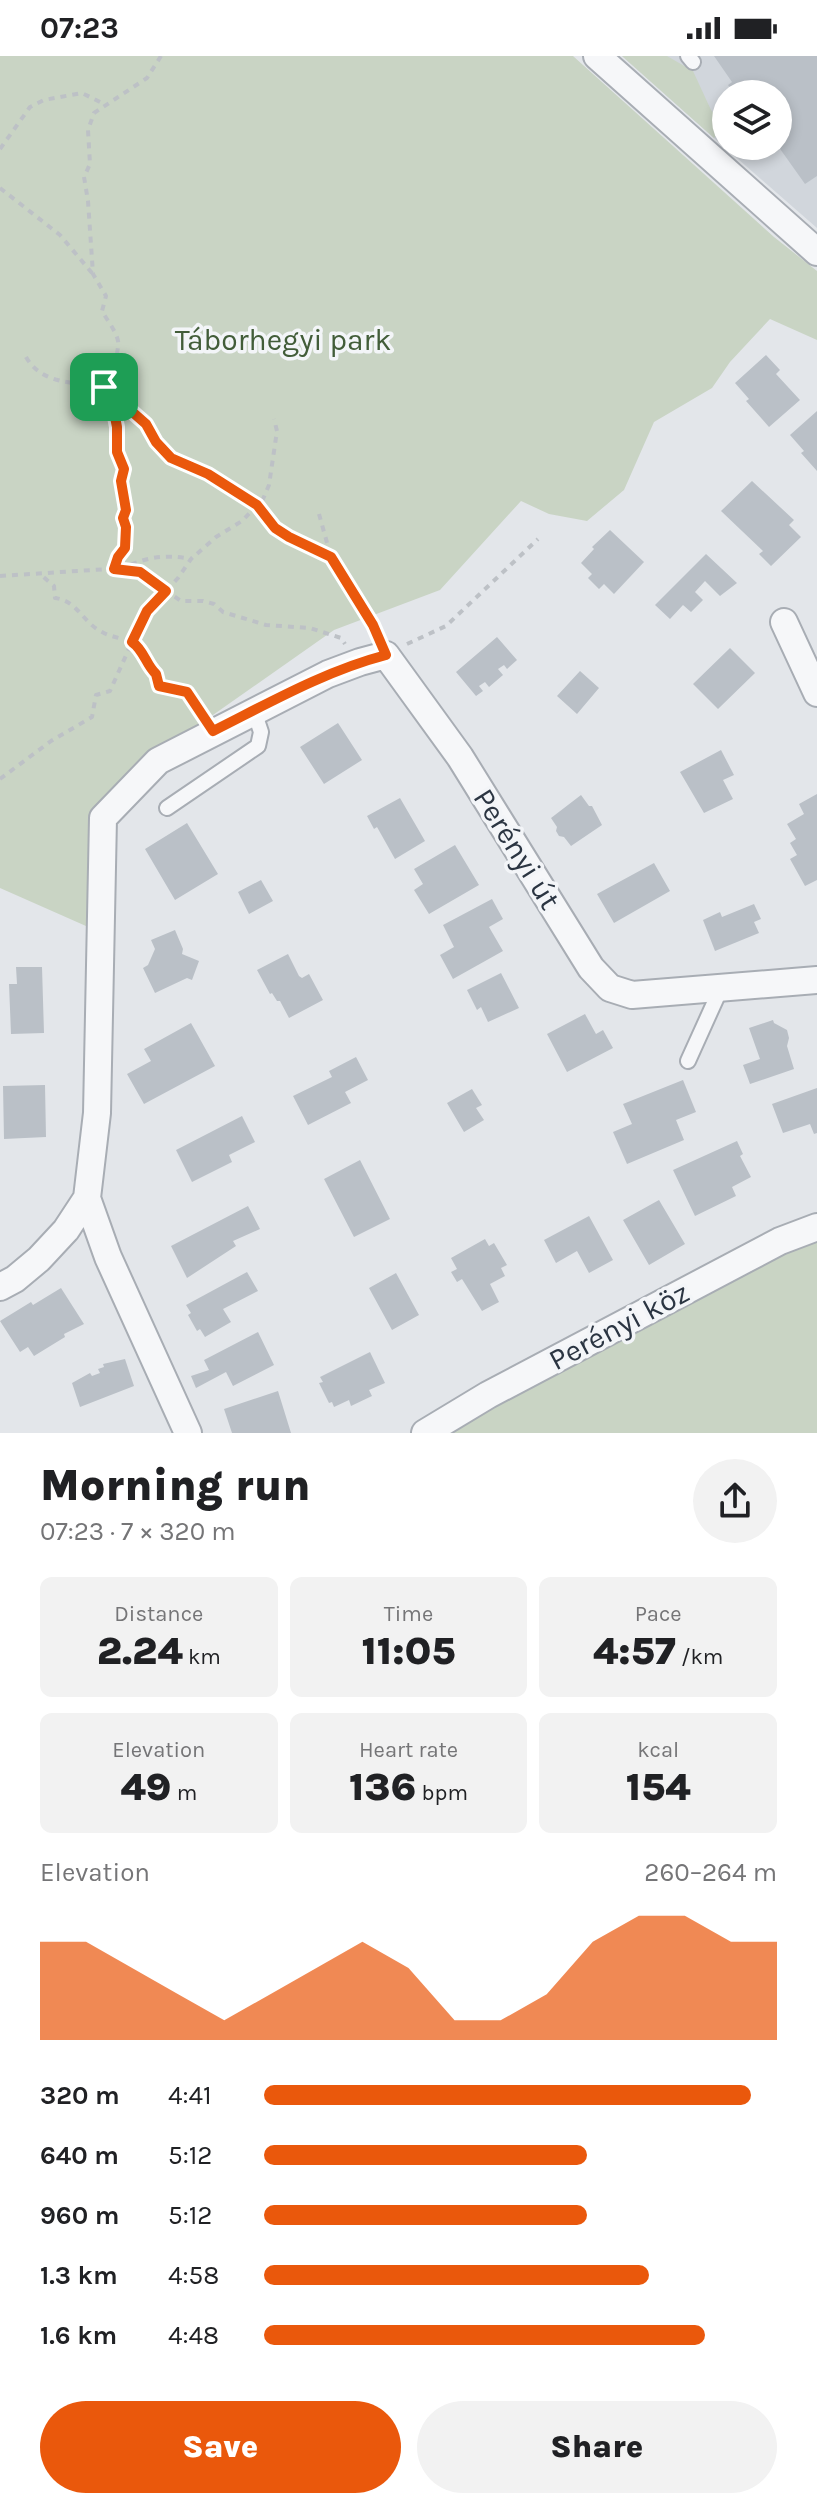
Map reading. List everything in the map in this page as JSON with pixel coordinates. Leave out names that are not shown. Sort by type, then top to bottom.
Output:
[{"type":"street","points":[[597,56],[817,252]]},
{"type":"street","points":[[784,622],[817,693]]},
{"type":"street","points":[[188,1433],[108,1257],[87,1198],[97,1113],[103,818],[158,761],[328,674],[386,655]]},
{"type":"street","name":"Perényi út","points":[[386,655],[460,757],[591,968],[610,988],[632,995],[817,980]]},
{"type":"street","points":[[0,1287],[39,1259],[66,1230],[87,1198]]},
{"type":"street","name":"Perényi köz","points":[[425,1433],[488,1395],[780,1241],[817,1227]]},
{"type":"lane","points":[[167,808],[258,746],[261,732],[254,711]]},
{"type":"lane","points":[[688,1061],[721,988]]},
{"type":"path","points":[[93,274],[84,177],[90,164],[88,130],[94,113],[147,78],[161,56]]},
{"type":"path","points":[[0,149],[30,107],[44,100],[82,93],[106,105]]},
{"type":"path","points":[[0,188],[60,235],[93,274],[106,296],[102,311],[118,341],[119,377],[104,387],[47,379],[26,357]]},
{"type":"path","points":[[104,387],[146,424],[156,442],[171,458],[208,474],[257,505],[275,528],[331,557]]},
{"type":"path","points":[[104,387],[117,427],[117,452],[124,469],[121,481],[126,510],[123,518],[125,548],[114,569]]},
{"type":"path","points":[[0,779],[51,741],[92,717],[96,695],[110,691],[147,611],[191,559],[216,537],[242,521],[257,505],[269,485],[277,431],[274,419]]},
{"type":"path","points":[[319,514],[331,557],[373,625],[386,655],[446,626],[538,539]]},
{"type":"path","points":[[123,568],[137,561],[171,555],[191,559]]},
{"type":"path","points":[[0,576],[123,568],[140,572],[181,601],[203,601],[214,604],[223,612],[266,625],[310,628],[341,638],[360,662]]},
{"type":"path","points":[[40,574],[54,586],[55,598],[75,605],[91,625],[104,634],[118,636],[139,647],[156,674],[159,686],[187,692],[213,731]]},
{"type":"shaded area","points":[[622,56],[817,56],[817,228],[739,160],[792,160],[792,80],[712,80],[712,136]]},
{"type":"green space","name":"Táborhegyi park","points":[[0,56],[573,56],[774,237],[817,271],[817,340],[770,319],[730,362],[712,388],[654,422],[624,490],[587,521],[549,514],[521,501],[440,590],[334,630],[156,755],[97,816],[95,930],[0,888]]},
{"type":"green space","points":[[622,56],[667,56],[693,71],[712,111],[712,136]]},
{"type":"green space","points":[[817,1236],[817,1433],[441,1433]]},
{"type":"building","points":[[714,56],[817,56],[817,176],[805,184],[788,160],[792,160],[792,80],[731,80]]},
{"type":"building","points":[[766,355],[780,370],[776,374],[800,400],[769,427],[735,383]]},
{"type":"building","points":[[817,411],[817,471],[790,435]]},
{"type":"building","points":[[752,481],[794,520],[789,525],[801,537],[771,566],[759,554],[763,551],[721,511]]},
{"type":"building","points":[[610,530],[644,562],[614,594],[604,584],[599,589],[588,578],[592,574],[581,563]]},
{"type":"building","points":[[706,554],[737,583],[720,596],[705,581],[695,592],[703,600],[691,612],[683,605],[670,619],[655,605]]},
{"type":"building","points":[[497,637],[517,660],[507,669],[504,665],[498,669],[503,675],[489,687],[485,682],[479,686],[483,691],[476,696],[456,672]]},
{"type":"building","points":[[730,648],[755,673],[718,709],[693,684]]},
{"type":"building","points":[[580,671],[599,688],[577,714],[557,696]]},
{"type":"building","points":[[338,723],[362,760],[324,784],[300,747]]},
{"type":"building","points":[[721,750],[734,775],[723,780],[733,799],[704,813],[680,772]]},
{"type":"building","points":[[817,794],[817,880],[805,886],[790,859],[797,855],[790,843],[796,839],[787,824],[804,814],[799,804]]},
{"type":"building","points":[[581,795],[592,806],[602,825],[571,846],[564,837],[559,836],[551,818]]},
{"type":"building","points":[[400,798],[425,841],[395,859],[367,816]]},
{"type":"building","points":[[187,823],[218,874],[175,900],[145,849]]},
{"type":"building","points":[[455,845],[479,885],[429,914],[414,890],[423,884],[414,869]]},
{"type":"building","points":[[654,863],[670,891],[614,923],[597,894]]},
{"type":"building","points":[[261,880],[273,901],[249,914],[238,892]]},
{"type":"building","points":[[492,899],[503,919],[489,927],[503,951],[453,979],[440,955],[454,947],[443,925]]},
{"type":"building","points":[[754,904],[761,919],[754,922],[759,933],[715,951],[703,920],[720,912],[722,917]]},
{"type":"building","points":[[175,930],[182,954],[199,961],[192,980],[187,978],[155,993],[143,968],[148,965],[155,949],[151,940]]},
{"type":"building","points":[[288,954],[299,976],[302,978],[309,974],[323,1000],[289,1018],[280,1001],[270,994],[257,970]]},
{"type":"building","points":[[16,967],[42,967],[44,1033],[11,1034],[9,984],[17,984]]},
{"type":"building","points":[[501,973],[519,1008],[488,1022],[481,1007],[477,1010],[467,990]]},
{"type":"building","points":[[585,1014],[596,1034],[603,1030],[613,1048],[567,1072],[547,1034]]},
{"type":"building","points":[[773,1020],[787,1030],[787,1046],[794,1069],[750,1084],[743,1065],[760,1059],[749,1028]]},
{"type":"building","points":[[191,1023],[215,1066],[144,1104],[127,1074],[151,1061],[144,1049]]},
{"type":"building","points":[[356,1057],[368,1080],[345,1092],[351,1103],[308,1125],[293,1096],[332,1077],[329,1071]]},
{"type":"building","points":[[683,1080],[696,1112],[676,1120],[684,1140],[627,1164],[613,1132],[632,1124],[623,1104]]},
{"type":"building","points":[[45,1085],[46,1137],[4,1139],[3,1086]]},
{"type":"building","points":[[817,1088],[817,1133],[814,1134],[810,1124],[783,1133],[772,1104]]},
{"type":"building","points":[[472,1089],[482,1105],[476,1108],[484,1120],[464,1132],[447,1103]]},
{"type":"building","points":[[242,1116],[255,1142],[229,1155],[232,1162],[192,1182],[176,1150]]},
{"type":"building","points":[[737,1141],[743,1154],[740,1156],[751,1177],[732,1187],[736,1196],[695,1216],[673,1170]]},
{"type":"building","points":[[360,1160],[390,1219],[354,1237],[324,1179]]},
{"type":"building","points":[[659,1200],[685,1244],[649,1265],[623,1220]]},
{"type":"building","points":[[248,1206],[260,1229],[233,1241],[236,1246],[187,1278],[171,1246]]},
{"type":"building","points":[[589,1216],[613,1260],[589,1273],[577,1251],[556,1263],[544,1240]]},
{"type":"building","points":[[485,1239],[489,1246],[494,1243],[507,1265],[501,1268],[505,1276],[490,1284],[499,1302],[482,1311],[462,1279],[457,1282],[451,1272],[457,1269],[451,1258]]},
{"type":"building","points":[[247,1272],[258,1291],[223,1309],[231,1322],[205,1337],[200,1329],[197,1331],[186,1305]]},
{"type":"building","points":[[396,1273],[419,1315],[392,1330],[369,1288]]},
{"type":"building","points":[[61,1288],[84,1324],[34,1356],[28,1347],[20,1352],[0,1321]]},
{"type":"building","points":[[258,1332],[274,1365],[233,1386],[226,1372],[196,1388],[191,1376],[209,1370],[204,1360]]},
{"type":"building","points":[[370,1352],[385,1383],[369,1390],[372,1396],[351,1406],[349,1400],[334,1407],[319,1383],[323,1382],[320,1377]]},
{"type":"building","points":[[125,1359],[134,1386],[80,1407],[72,1383],[90,1373],[92,1376],[100,1373],[98,1369],[104,1367],[103,1364]]},
{"type":"building","points":[[278,1391],[291,1433],[232,1433],[224,1409]]},
{"type":"route","points":[[104,387],[146,424],[156,442],[171,458],[208,474],[257,505],[275,528],[331,557],[373,625],[386,655],[328,674],[213,731],[187,692],[159,686],[156,674],[139,647],[132,642],[147,611],[166,591],[140,572],[114,569],[125,548],[123,518],[126,510],[121,481],[124,469],[117,452],[119,444],[113,407],[104,387]]}]
